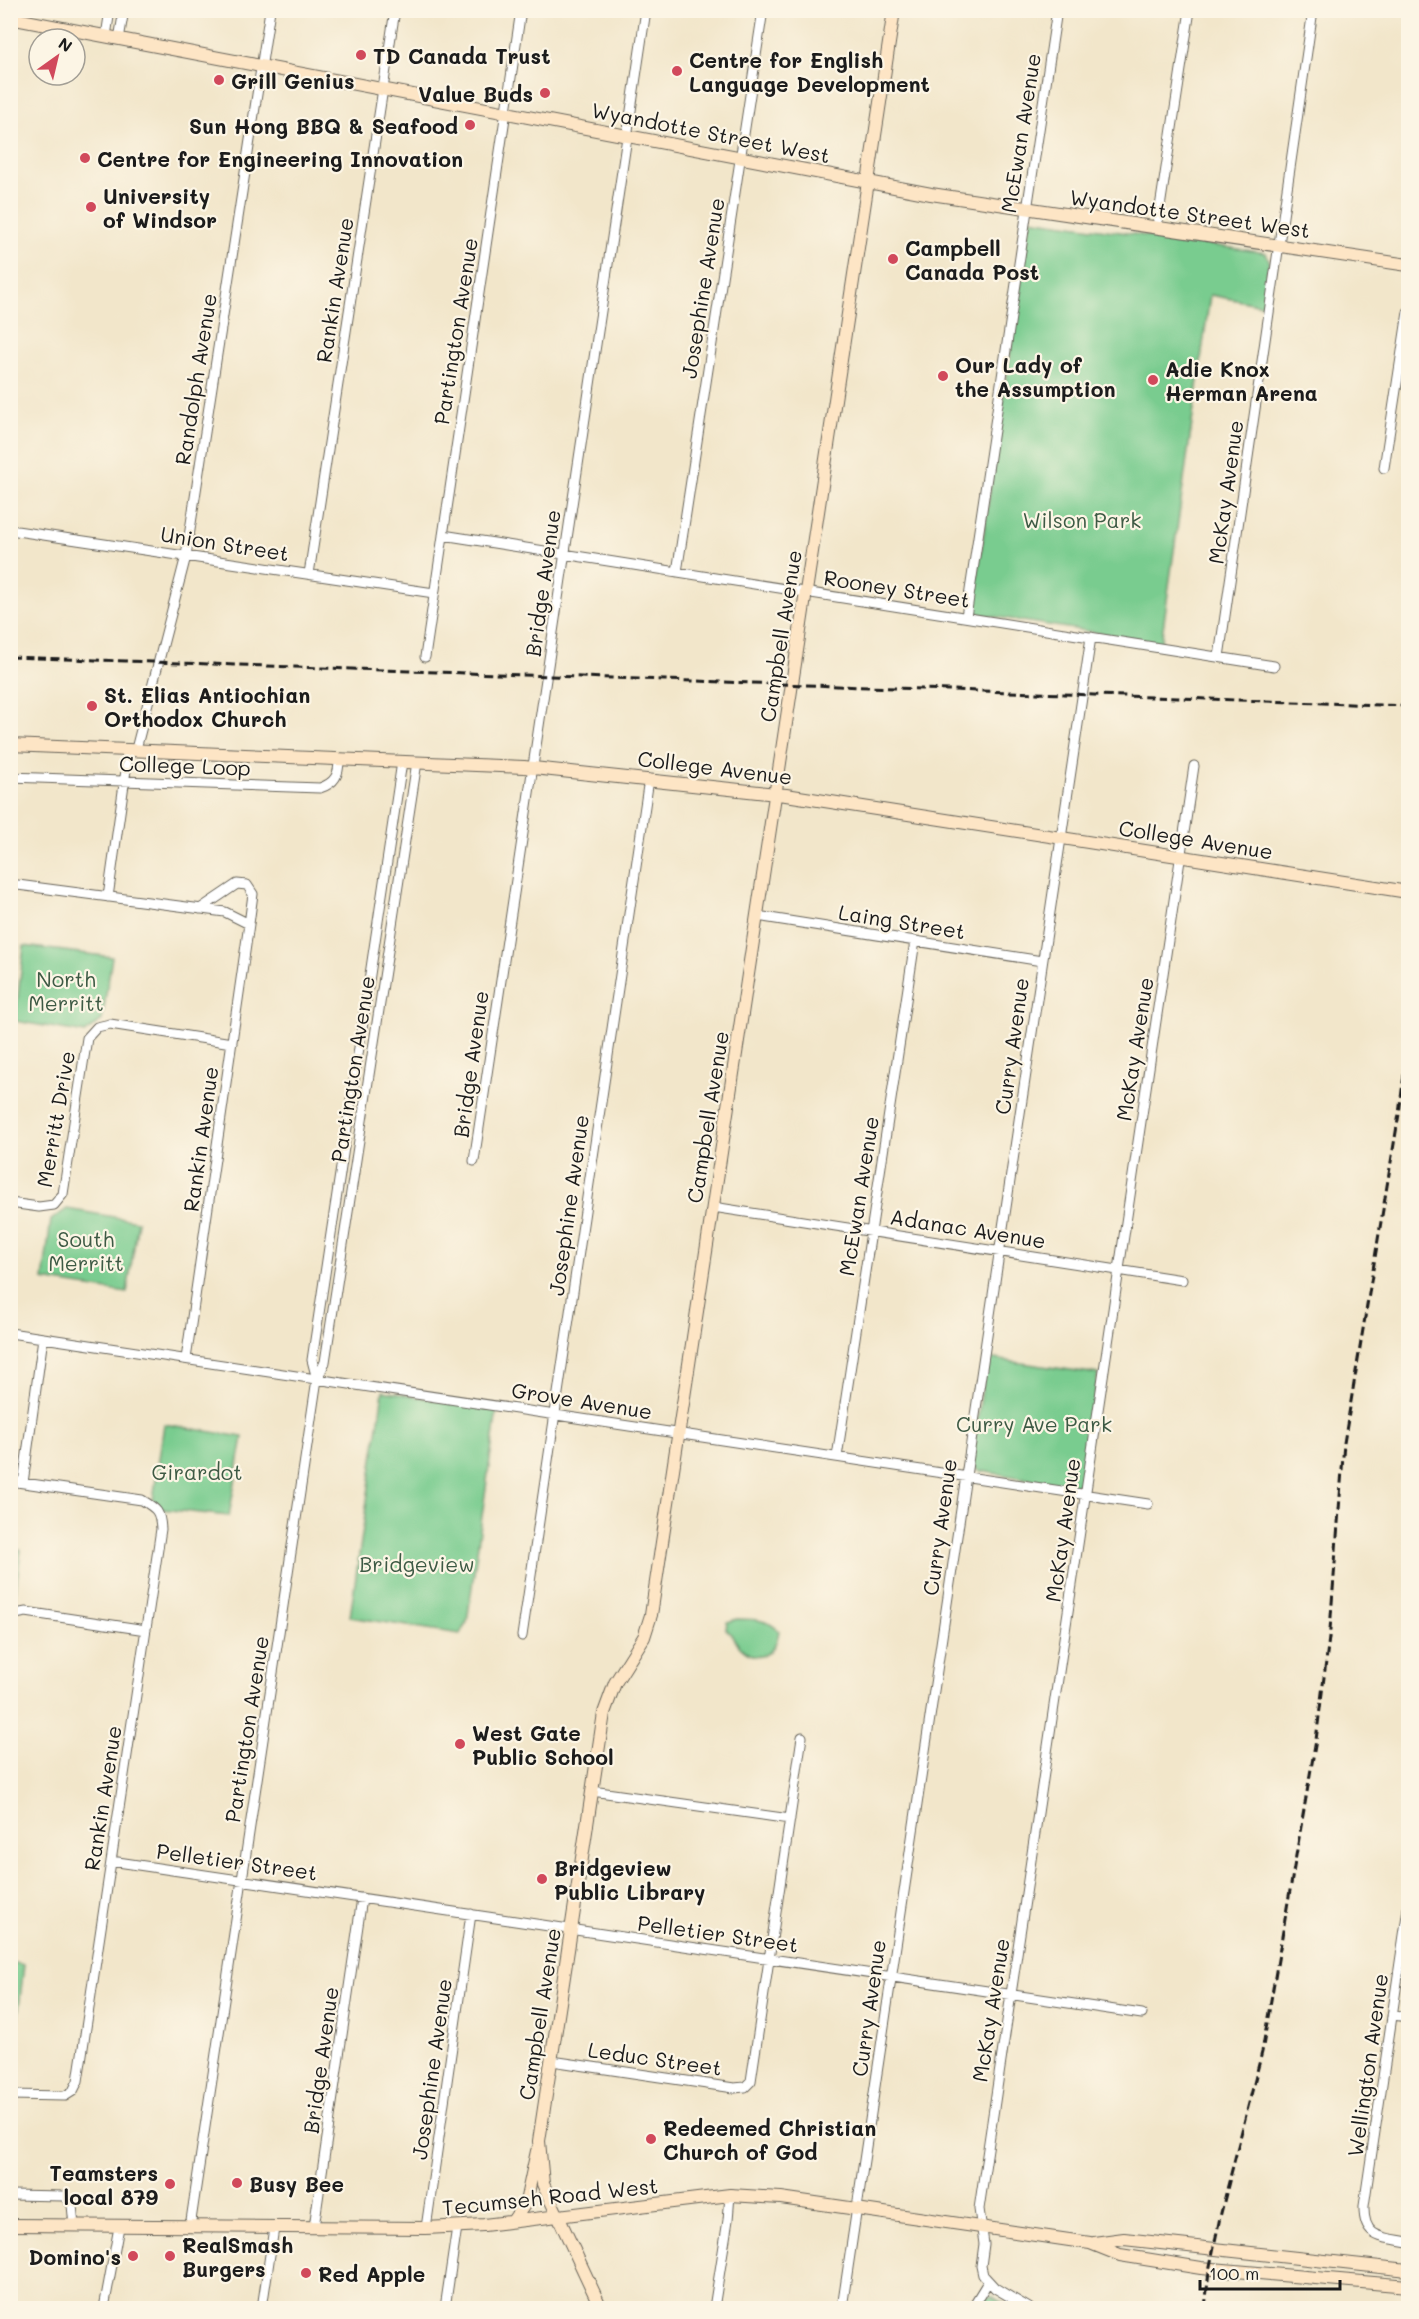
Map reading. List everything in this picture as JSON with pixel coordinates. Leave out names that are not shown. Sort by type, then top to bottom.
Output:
[{"type":"street","points":[[106,36],[110,10]]},
{"type":"street","points":[[119,39],[124,10]]},
{"type":"street","name":"Randolph Avenue","points":[[108,897],[124,781],[186,556],[270,10]]},
{"type":"street","name":"Rankin Avenue","points":[[309,574],[395,10]]},
{"type":"street","name":"Partington Avenue","points":[[425,657],[521,10]]},
{"type":"street","name":"Bridge Avenue","points":[[474,1161],[646,10]]},
{"type":"street","name":"Josephine Avenue","points":[[677,572],[763,10]]},
{"type":"street","name":"Campbell Avenue","points":[[601,2308],[543,2184],[540,2141],[604,1713],[615,1683],[644,1637],[651,1615],[894,10]]},
{"type":"street","name":"McEwan Avenue","points":[[966,617],[1057,10]]},
{"type":"street","points":[[1157,227],[1190,10]]},
{"type":"street","name":"McKay Avenue","points":[[1219,657],[1313,10]]},
{"type":"street","name":"Wyandotte Street West","points":[[10,18],[931,194],[1408,265]]},
{"type":"street","points":[[1384,468],[1408,312]]},
{"type":"street","name":"Union Street","points":[[10,530],[434,593]]},
{"type":"street","name":"Rooney Street","points":[[443,535],[1274,666]]},
{"type":"street","name":"Curry Avenue","points":[[842,2308],[1091,637]]},
{"type":"street","name":"College Avenue","points":[[10,745],[532,767],[649,779],[775,794],[1406,891]]},
{"type":"street","name":"College Loop","points":[[10,777],[320,788],[330,785],[336,778],[339,760]]},
{"type":"street","name":"Partington Avenue","points":[[317,1379],[312,1360],[402,762]]},
{"type":"street","name":"Partington Avenue","points":[[190,2227],[317,1379],[325,1362],[417,762]]},
{"type":"street","name":"McKay Avenue","points":[[988,2282],[981,2266],[984,2244],[979,2209],[1194,766]]},
{"type":"street","name":"Josephine Avenue","points":[[522,1636],[649,779]]},
{"type":"street","points":[[10,884],[225,912],[249,924]]},
{"type":"street","name":"Rankin Avenue","points":[[186,1359],[253,894],[247,885],[237,884],[200,909]]},
{"type":"street","name":"Laing Street","points":[[757,916],[1042,961]]},
{"type":"street","name":"McEwan Avenue","points":[[837,1457],[915,941]]},
{"type":"street","name":"Merritt Drive","points":[[10,1203],[39,1207],[54,1205],[63,1194],[87,1038],[98,1027],[110,1024],[232,1043]]},
{"type":"street","name":"Adanac Avenue","points":[[713,1207],[1182,1280]]},
{"type":"street","name":"Grove Avenue","points":[[10,1333],[1148,1504]]},
{"type":"street","points":[[10,1481],[23,1483],[43,1338]]},
{"type":"street","name":"Rankin Avenue","points":[[10,2095],[65,2096],[73,2091],[78,2081],[161,1529],[156,1509],[142,1500],[23,1483]]},
{"type":"street","points":[[10,1615],[26,1612],[146,1630]]},
{"type":"street","points":[[769,1958],[802,1737]]},
{"type":"street","points":[[592,1791],[790,1819]]},
{"type":"street","name":"Pelletier Street","points":[[111,1861],[1142,2014]]},
{"type":"street","name":"Bridge Avenue","points":[[315,2227],[362,1898]]},
{"type":"street","name":"Wellington Avenue","points":[[1408,1908],[1364,2206],[1364,2220],[1367,2228],[1377,2236],[1408,2242]]},
{"type":"street","name":"Josephine Avenue","points":[[426,2228],[471,1914]]},
{"type":"street","name":"Leduc Street","points":[[552,2061],[734,2088],[745,2087],[751,2081],[769,1958]]},
{"type":"street","points":[[1392,2015],[1408,2017]]},
{"type":"street","points":[[513,2222],[526,2202],[540,2141]]},
{"type":"street","points":[[10,2195],[64,2196],[72,2205],[74,2226]]},
{"type":"street","points":[[714,2308],[730,2195]]},
{"type":"street","name":"Tecumseh Road West","points":[[10,2225],[274,2228],[457,2227],[730,2195],[781,2198],[1090,2243],[1120,2255],[1201,2268],[1408,2286]]},
{"type":"street","points":[[104,2308],[118,2227]]},
{"type":"street","points":[[445,2308],[457,2227]]},
{"type":"street","points":[[262,2308],[274,2228]]},
{"type":"street","name":"Tecumseh Road West","points":[[1090,2243],[1124,2239],[1408,2270]]},
{"type":"street","points":[[972,2308],[988,2282],[1029,2308]]},
{"type":"green space","name":"Wilson Park","points":[[1030,219],[1266,253],[1269,260],[1263,305],[1210,295],[1161,643],[972,613]]},
{"type":"green space","name":"North Merritt","points":[[24,946],[112,957],[102,1020],[85,1033],[15,1021]]},
{"type":"green space","name":"South Merritt","points":[[67,1209],[138,1221],[127,1293],[43,1280],[51,1220]]},
{"type":"green space","name":"Curry Ave Park","points":[[987,1358],[1098,1374],[1083,1478],[1079,1484],[1071,1486],[980,1471],[973,1467],[971,1459]]},
{"type":"green space","name":"Bridgeview","points":[[383,1391],[497,1410],[467,1622],[460,1634],[350,1617]]},
{"type":"green space","name":"Girardot","points":[[164,1424],[243,1437],[229,1516],[161,1509],[153,1500]]},
{"type":"green space","points":[[11,1549],[21,1550],[14,1602],[11,1604]]},
{"type":"green space","points":[[737,1619],[765,1622],[775,1627],[779,1631],[771,1650],[761,1656],[755,1656],[741,1648],[726,1629],[727,1622]]},
{"type":"green space","points":[[11,1962],[24,1965],[16,2032],[11,2032]]},
{"type":"green space","points":[[992,2296],[1013,2308],[977,2308],[984,2298]]},
{"type":"railway","points":[[10,657],[1408,706]]},
{"type":"railway","points":[[1205,2308],[1209,2271],[1220,2217],[1262,2052],[1316,1740],[1330,1630],[1344,1443],[1399,1114],[1408,1043]]},
{"type":"place","name":"TD Canada Trust","points":[[361,55]]},
{"type":"place","name":"Centre for English Language Development","points":[[677,71]]},
{"type":"place","name":"Grill Genius","points":[[219,80]]},
{"type":"place","name":"Value Buds","points":[[545,93]]},
{"type":"place","name":"Sun Hong BBQ & Seafood","points":[[470,125]]},
{"type":"place","name":"Centre for Engineering Innovation","points":[[85,158]]},
{"type":"place","name":"University of Windsor","points":[[91,207]]},
{"type":"place","name":"Campbell Canada Post","points":[[893,259]]},
{"type":"place","name":"Our Lady of the Assumption","points":[[943,376]]},
{"type":"place","name":"Adie Knox Herman Arena","points":[[1153,380]]},
{"type":"place","name":"St. Elias Antiochian Orthodox Church","points":[[92,706]]},
{"type":"place","name":"West Gate Public School","points":[[460,1744]]},
{"type":"place","name":"Bridgeview Public Library","points":[[542,1879]]},
{"type":"place","name":"Redeemed Christian Church of God","points":[[651,2139]]},
{"type":"place","name":"Busy Bee","points":[[237,2183]]},
{"type":"place","name":"Teamsters local 879","points":[[170,2184]]},
{"type":"place","name":"Domino's","points":[[133,2256]]},
{"type":"place","name":"RealSmash Burgers","points":[[170,2256]]},
{"type":"place","name":"Red Apple","points":[[306,2273]]}]
